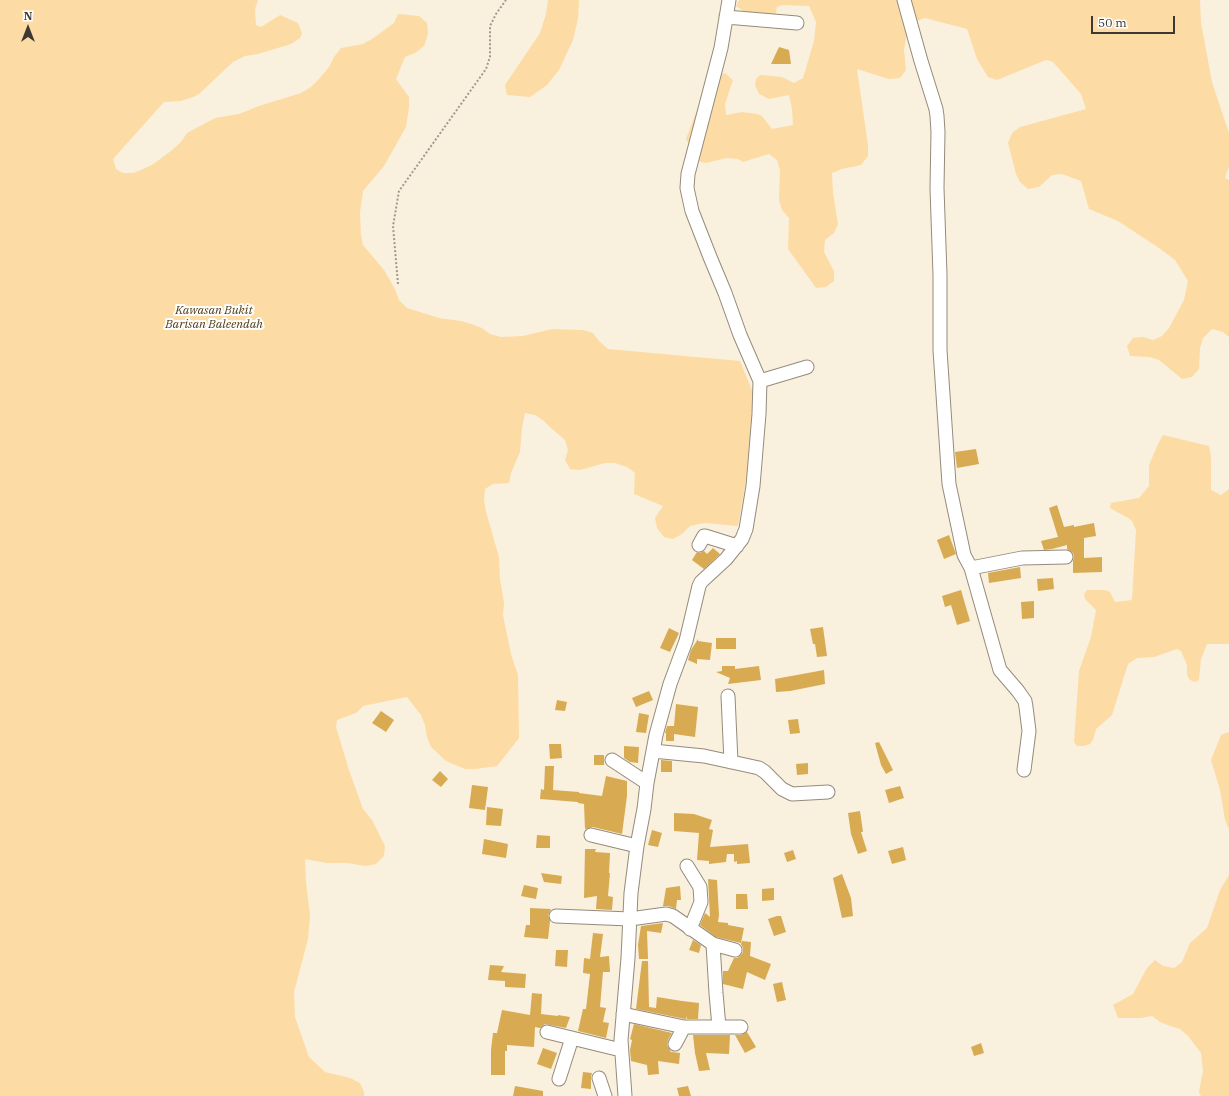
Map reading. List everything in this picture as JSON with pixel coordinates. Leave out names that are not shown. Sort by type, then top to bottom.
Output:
[{"type":"street","points":[[625,1096],[621,1050],[631,893],[647,783],[659,720],[670,684],[686,641],[699,586],[701,582],[726,559],[744,537],[753,486],[760,381],[740,335],[725,293],[692,212],[687,188],[688,174],[721,48],[730,0]]},
{"type":"street","points":[[904,0],[937,116],[940,350],[949,484],[964,555],[971,568],[1000,670],[1018,691],[1025,702],[1029,731],[1024,770]]},
{"type":"street","points":[[726,17],[797,23]]},
{"type":"street","points":[[760,381],[807,367]]},
{"type":"street","points":[[699,545],[705,536],[737,546]]},
{"type":"street","points":[[971,568],[1022,558],[1066,558]]},
{"type":"street","points":[[728,696],[731,762]]},
{"type":"street","points":[[653,750],[704,756],[759,768],[782,789],[792,794],[828,792]]},
{"type":"street","points":[[612,760],[647,783]]},
{"type":"street","points":[[591,836],[637,846]]},
{"type":"street","points":[[687,866],[700,887],[701,902],[690,929]]},
{"type":"street","points":[[556,916],[630,919],[668,915],[673,916],[713,944],[735,950]]},
{"type":"street","points":[[713,944],[719,1027]]},
{"type":"street","points":[[623,1014],[684,1027],[740,1027]]},
{"type":"street","points":[[675,1044],[684,1027]]},
{"type":"street","points":[[547,1032],[621,1050]]},
{"type":"street","points":[[559,1079],[572,1038]]},
{"type":"street","points":[[599,1078],[605,1096]]},
{"type":"path","points":[[398,284],[393,226],[399,191],[486,69],[490,57],[490,26],[506,0]]},
{"type":"green space","name":"Kawasan Bukit Barisan Baleendah","points":[[0,0],[258,0],[255,9],[256,25],[261,27],[280,15],[298,23],[302,33],[300,38],[291,44],[258,54],[245,56],[233,62],[199,94],[181,101],[164,102],[113,159],[116,169],[123,173],[134,173],[152,165],[181,142],[187,133],[215,118],[239,114],[301,93],[311,87],[319,79],[329,67],[341,48],[363,44],[372,39],[394,23],[398,14],[419,16],[427,23],[428,34],[424,46],[415,53],[405,57],[396,79],[409,97],[406,127],[384,166],[363,191],[360,213],[363,245],[384,270],[395,289],[399,300],[407,308],[439,318],[471,324],[482,328],[490,334],[501,337],[523,336],[552,329],[583,330],[593,333],[608,349],[740,361],[756,400],[749,463],[738,526],[704,523],[690,526],[682,534],[673,539],[664,537],[657,528],[655,518],[663,506],[634,494],[635,473],[627,467],[615,463],[605,463],[580,470],[570,469],[565,460],[568,450],[565,440],[544,421],[535,415],[525,413],[520,452],[511,473],[509,483],[493,484],[485,489],[484,500],[499,557],[500,579],[504,603],[503,615],[511,654],[518,675],[519,738],[497,766],[465,769],[446,761],[431,747],[421,715],[407,697],[363,706],[356,713],[337,720],[336,727],[349,770],[363,809],[372,820],[385,846],[384,856],[376,864],[366,866],[347,863],[326,863],[305,859],[310,915],[308,939],[294,992],[295,1017],[309,1057],[325,1072],[350,1078],[360,1083],[364,1096],[0,1096]]},
{"type":"green space","points":[[548,0],[579,0],[578,19],[573,40],[559,70],[547,85],[530,97],[507,95],[505,85],[540,33],[546,14]]},
{"type":"green space","points":[[739,0],[1200,0],[1201,23],[1212,82],[1229,133],[1229,166],[1225,178],[1229,180],[1229,337],[1223,332],[1212,329],[1203,338],[1200,348],[1199,369],[1192,377],[1182,379],[1159,360],[1150,357],[1130,356],[1127,346],[1133,338],[1143,337],[1153,340],[1162,336],[1169,328],[1184,300],[1188,281],[1175,260],[1159,248],[1118,221],[1089,209],[1081,181],[1062,174],[1052,175],[1039,187],[1028,189],[1020,182],[1016,174],[1008,143],[1012,133],[1020,127],[1086,109],[1081,94],[1053,62],[1046,60],[997,80],[988,77],[977,59],[967,29],[925,18],[909,24],[904,50],[906,70],[900,78],[889,79],[857,69],[868,145],[868,156],[861,165],[832,173],[833,193],[838,224],[834,233],[825,240],[824,252],[834,271],[834,281],[826,287],[816,288],[788,249],[789,218],[782,210],[779,200],[780,170],[777,160],[769,154],[743,162],[738,159],[727,158],[706,163],[700,162],[686,139],[709,79],[725,73],[733,80],[725,104],[726,115],[742,112],[757,114],[762,116],[772,129],[793,125],[789,95],[769,99],[759,94],[755,85],[756,79],[760,75],[782,77],[794,83],[803,78],[814,41],[816,22],[809,6],[782,5],[777,7],[775,17],[789,28],[789,30],[761,23],[736,6]]},
{"type":"green space","points":[[1163,435],[1209,446],[1211,457],[1211,490],[1221,495],[1229,489],[1229,644],[1207,644],[1201,659],[1199,680],[1195,682],[1190,680],[1187,675],[1187,665],[1181,651],[1177,649],[1154,657],[1137,658],[1128,664],[1112,715],[1096,729],[1093,740],[1090,744],[1077,746],[1074,742],[1079,671],[1091,637],[1096,610],[1085,599],[1084,594],[1087,590],[1105,590],[1110,592],[1115,602],[1132,600],[1136,530],[1132,521],[1110,508],[1111,503],[1139,498],[1149,486],[1149,465]]},
{"type":"green space","points":[[1229,732],[1229,829],[1225,820],[1220,790],[1211,760],[1221,735]]},
{"type":"green space","points":[[1229,875],[1229,1096],[1201,1096],[1199,1092],[1203,1071],[1201,1053],[1188,1036],[1180,1029],[1160,1022],[1152,1016],[1140,1018],[1118,1018],[1113,1005],[1133,994],[1147,968],[1155,960],[1163,966],[1174,968],[1182,962],[1190,943],[1207,928],[1220,890]]},
{"type":"building","points":[[779,47],[789,50],[791,64],[771,64]]},
{"type":"building","points":[[976,449],[979,464],[957,468],[955,452]]},
{"type":"building","points":[[1057,505],[1064,527],[1074,525],[1074,527],[1094,523],[1096,536],[1084,538],[1084,558],[1102,557],[1102,572],[1073,573],[1074,556],[1073,553],[1067,549],[1067,545],[1044,550],[1041,541],[1058,537],[1049,508]]},
{"type":"building","points":[[949,535],[956,554],[944,559],[937,540]]},
{"type":"building","points":[[713,548],[720,554],[704,569],[692,560],[697,552],[700,553],[704,551],[707,554]]},
{"type":"building","points":[[1020,567],[1021,578],[989,583],[988,573]]},
{"type":"building","points":[[1053,578],[1054,589],[1038,591],[1037,579]]},
{"type":"building","points":[[961,590],[970,621],[957,625],[951,605],[945,607],[942,596]]},
{"type":"building","points":[[1034,601],[1034,618],[1022,619],[1021,602]]},
{"type":"building","points":[[823,627],[827,656],[817,657],[815,644],[813,644],[810,629]]},
{"type":"building","points":[[669,628],[679,633],[670,652],[660,648]]},
{"type":"building","points":[[716,638],[736,638],[736,649],[716,649]]},
{"type":"building","points":[[698,639],[698,641],[712,643],[710,660],[697,659],[697,664],[688,660],[691,650]]},
{"type":"building","points":[[722,666],[735,666],[735,669],[759,666],[761,680],[728,684],[730,678],[716,672],[722,671]]},
{"type":"building","points":[[824,670],[825,684],[790,691],[776,692],[775,679]]},
{"type":"building","points":[[649,691],[653,700],[636,707],[632,698]]},
{"type":"building","points":[[557,700],[567,702],[565,711],[555,710]]},
{"type":"building","points":[[676,704],[698,707],[695,737],[674,734],[674,741],[666,741],[665,733],[667,726],[674,726]]},
{"type":"building","points":[[381,711],[394,720],[386,732],[372,723]]},
{"type":"building","points":[[639,713],[649,715],[646,733],[636,732]]},
{"type":"building","points":[[798,719],[800,733],[790,734],[788,720]]},
{"type":"building","points":[[879,742],[893,770],[886,774],[881,765],[875,743]]},
{"type":"building","points":[[549,744],[561,744],[562,758],[550,759]]},
{"type":"building","points":[[624,746],[639,747],[638,763],[630,762],[624,758]]},
{"type":"building","points":[[594,755],[604,755],[604,765],[594,765]]},
{"type":"building","points":[[661,760],[672,761],[672,772],[661,772]]},
{"type":"building","points":[[808,763],[808,774],[797,775],[796,764]]},
{"type":"building","points":[[545,766],[554,766],[553,790],[602,796],[606,776],[627,781],[627,796],[622,834],[593,827],[585,829],[584,804],[578,802],[540,799],[541,789],[544,790]]},
{"type":"building","points":[[440,771],[448,779],[441,787],[432,780]]},
{"type":"building","points":[[472,785],[488,787],[485,810],[469,808]]},
{"type":"building","points":[[900,786],[904,798],[889,803],[885,790]]},
{"type":"building","points":[[487,807],[503,809],[501,826],[486,825]]},
{"type":"building","points":[[860,811],[863,832],[861,832],[867,851],[858,854],[851,834],[848,813]]},
{"type":"building","points":[[674,813],[694,814],[712,820],[709,829],[713,830],[710,847],[748,844],[750,863],[737,864],[737,861],[734,862],[734,854],[727,854],[726,862],[709,864],[709,861],[697,860],[699,833],[674,831]]},
{"type":"building","points":[[652,830],[662,833],[658,847],[648,845]]},
{"type":"building","points":[[537,835],[550,836],[550,848],[536,848]]},
{"type":"building","points":[[484,839],[508,844],[506,858],[482,854]]},
{"type":"building","points":[[903,847],[906,860],[892,864],[888,851]]},
{"type":"building","points":[[585,849],[596,849],[595,852],[610,853],[608,896],[613,897],[612,910],[596,909],[597,896],[584,898]]},
{"type":"building","points":[[793,850],[796,859],[787,862],[784,853]]},
{"type":"building","points":[[541,873],[562,876],[561,884],[544,882]]},
{"type":"building","points":[[842,874],[851,898],[853,916],[842,918],[833,878]]},
{"type":"building","points":[[708,879],[717,880],[718,922],[728,923],[728,925],[744,928],[741,943],[716,937],[700,925],[705,913],[710,917]]},
{"type":"building","points":[[524,885],[538,888],[536,899],[521,896]]},
{"type":"building","points":[[680,886],[681,900],[677,900],[676,909],[663,906],[666,888]]},
{"type":"building","points":[[774,888],[774,900],[762,901],[762,889]]},
{"type":"building","points":[[736,894],[747,894],[748,909],[736,909]]},
{"type":"building","points":[[530,908],[551,909],[548,915],[550,921],[548,939],[524,937],[526,925],[530,925]]},
{"type":"building","points":[[781,916],[786,932],[774,936],[768,919]]},
{"type":"building","points":[[663,923],[661,933],[647,931],[648,959],[639,959],[638,945],[641,926]]},
{"type":"building","points":[[593,933],[603,934],[600,957],[609,956],[610,972],[603,972],[600,1007],[606,1008],[603,1022],[609,1023],[606,1038],[578,1031],[583,1009],[586,1009],[590,974],[583,973],[584,958],[590,959]]},
{"type":"building","points":[[693,940],[701,945],[699,953],[689,950]]},
{"type":"building","points":[[742,941],[751,942],[750,956],[771,964],[765,980],[747,972],[743,989],[723,984],[723,971],[728,971],[734,958],[737,958],[743,952],[741,944]]},
{"type":"building","points":[[556,950],[568,950],[567,967],[555,966]]},
{"type":"building","points":[[642,961],[648,961],[649,1007],[656,1008],[657,997],[699,1003],[698,1019],[687,1019],[686,1016],[685,1019],[636,1009]]},
{"type":"building","points":[[490,965],[504,966],[501,972],[526,974],[525,988],[505,987],[505,981],[488,980]]},
{"type":"building","points":[[782,982],[786,1000],[777,1002],[773,984]]},
{"type":"building","points":[[532,993],[542,994],[541,1014],[570,1017],[566,1028],[545,1024],[540,1028],[535,1027],[534,1047],[507,1045],[507,1051],[505,1051],[505,1075],[491,1075],[493,1033],[497,1033],[502,1010],[530,1015]]},
{"type":"building","points":[[634,1024],[672,1033],[667,1045],[671,1052],[680,1053],[679,1064],[658,1061],[659,1074],[648,1075],[647,1065],[631,1061],[630,1050],[632,1040],[630,1039]]},
{"type":"building","points":[[747,1032],[756,1047],[745,1053],[735,1035],[741,1035]]},
{"type":"building","points":[[693,1035],[730,1035],[729,1054],[706,1053],[710,1070],[699,1071]]},
{"type":"building","points":[[981,1043],[984,1053],[974,1056],[971,1047]]},
{"type":"building","points":[[543,1048],[557,1053],[551,1069],[537,1064]]},
{"type":"building","points":[[583,1072],[592,1073],[591,1089],[581,1088]]},
{"type":"building","points":[[515,1086],[543,1091],[543,1096],[513,1096]]},
{"type":"building","points":[[688,1086],[691,1096],[679,1096],[677,1088]]}]
